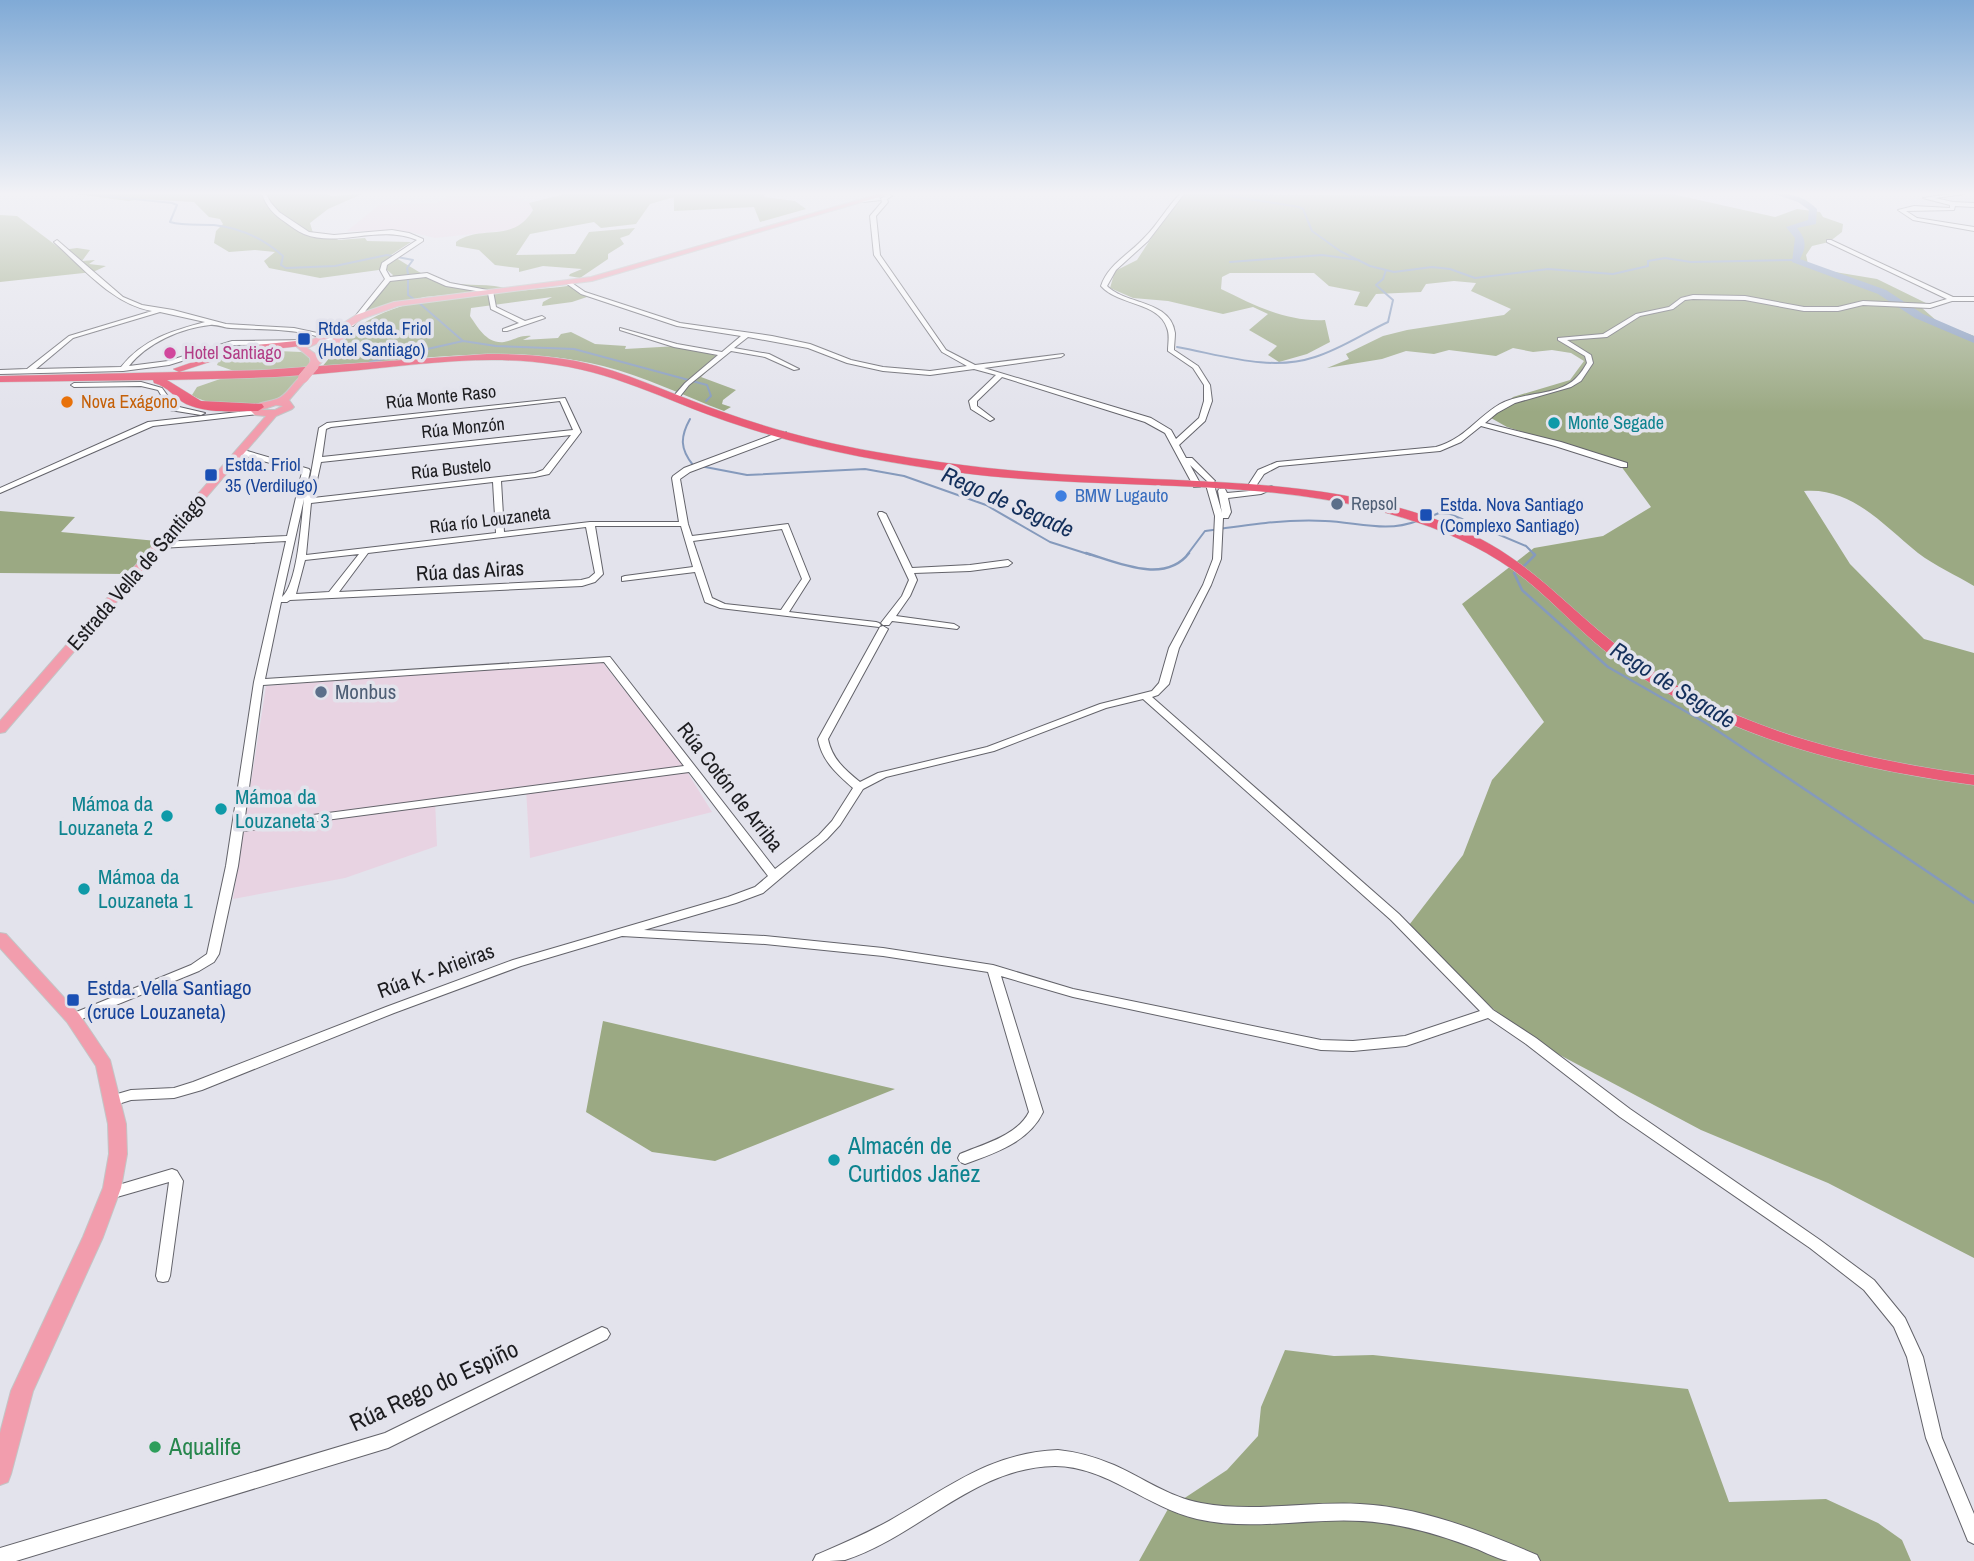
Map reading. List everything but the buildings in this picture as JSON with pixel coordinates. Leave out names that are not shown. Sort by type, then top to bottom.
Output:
[{"type":"highway","points":[[94,378],[164,373],[236,350],[317,343]]},
{"type":"highway","points":[[215,357],[209,364],[213,369],[245,374]]},
{"type":"highway","points":[[0,379],[245,374],[501,357],[577,364],[603,370],[720,416],[862,452],[970,470],[1087,480],[1271,488],[1333,496],[1398,511],[1456,532],[1512,563],[1529,574],[1622,657],[1697,702],[1781,738],[1832,754],[1874,765],[1974,780]]},
{"type":"highway","points":[[184,397],[188,390],[204,381],[245,374]]},
{"type":"highway","points":[[0,379],[51,377],[164,382],[175,386],[191,402],[257,409]]},
{"type":"main road","points":[[314,365],[317,343],[353,320],[379,309],[421,299],[570,284],[630,267]]},
{"type":"main road","points":[[317,343],[367,316],[421,299]]},
{"type":"main road","name":"Estrada Vella de Santiago","points":[[0,729],[273,414],[289,407],[282,402],[314,365],[317,343]]},
{"type":"main road","points":[[257,409],[282,402]]},
{"type":"main road","points":[[257,409],[273,414]]},
{"type":"main road","points":[[0,938],[73,1018],[104,1065],[117,1124],[118,1154],[110,1193],[93,1237],[22,1391],[0,1474]]},
{"type":"street","points":[[85,267],[121,298],[140,307],[232,327],[294,330],[317,343]]},
{"type":"street","points":[[384,267],[388,279]]},
{"type":"street","points":[[885,267],[944,351],[972,366],[1134,414],[1168,432],[1183,461],[1213,487],[1261,492],[1271,488]]},
{"type":"street","points":[[1114,267],[1106,277],[1104,286],[1108,293],[1137,302],[1162,315],[1171,329],[1171,351],[1196,366],[1207,385],[1208,401],[1202,419],[1176,443]]},
{"type":"street","points":[[1884,267],[1952,299]]},
{"type":"street","points":[[353,320],[388,279],[427,275],[448,285],[491,292],[493,308],[524,323]]},
{"type":"street","points":[[570,284],[583,293],[679,325],[810,346],[849,362],[883,369],[930,373],[1062,355]]},
{"type":"street","points":[[1251,487],[1261,472],[1277,464],[1437,449],[1458,443],[1489,414],[1508,403],[1558,389],[1578,380],[1590,363],[1588,355],[1560,339],[1605,336],[1638,315],[1671,308],[1683,299],[1745,298],[1804,309],[1838,309],[1863,303],[1930,306],[1952,299],[1974,299]]},
{"type":"street","points":[[0,379],[23,376],[71,337],[160,310]]},
{"type":"street","points":[[505,330],[542,318]]},
{"type":"street","points":[[123,369],[138,351],[153,340],[212,322]]},
{"type":"street","points":[[622,329],[676,346],[723,354]]},
{"type":"street","points":[[676,398],[687,384],[747,334]]},
{"type":"street","points":[[281,341],[317,343]]},
{"type":"street","points":[[0,372],[123,369],[169,363],[232,342],[317,343]]},
{"type":"street","points":[[730,349],[767,355],[796,369]]},
{"type":"street","points":[[29,371],[35,375],[51,377]]},
{"type":"street","points":[[990,419],[974,407],[973,401],[1001,374]]},
{"type":"street","points":[[74,385],[141,384],[160,389],[173,408],[215,415]]},
{"type":"street","points":[[663,393],[687,384]]},
{"type":"street","name":"Rúa Monte Raso","points":[[318,460],[323,428],[330,425],[563,399],[578,432]]},
{"type":"street","points":[[0,491],[129,431],[158,423],[257,409]]},
{"type":"street","points":[[1480,425],[1558,444],[1624,465]]},
{"type":"street","name":"Rúa Monzón","points":[[318,460],[578,432]]},
{"type":"street","name":"Rúa Bustelo","points":[[308,501],[546,472],[578,432]]},
{"type":"street","points":[[783,434],[683,472],[676,478],[684,524],[708,600],[723,606],[783,614],[884,624],[954,627]]},
{"type":"street","points":[[242,452],[306,471],[286,559],[284,598]]},
{"type":"street","points":[[308,501],[318,460]]},
{"type":"street","points":[[1183,461],[1189,460],[1213,487],[1227,512],[1224,516],[1219,516]]},
{"type":"street","points":[[497,480],[500,535]]},
{"type":"street","points":[[302,489],[313,486]]},
{"type":"street","points":[[882,514],[914,580],[884,624],[823,740],[824,750],[836,767],[859,787],[882,775],[990,749],[1103,706],[1147,697],[1164,684],[1174,648],[1207,585],[1217,559],[1219,516],[1213,487]]},
{"type":"street","points":[[73,1018],[195,968],[210,959],[229,878],[259,682],[284,598],[300,558],[308,501],[308,491],[302,489]]},
{"type":"street","name":"Rúa río Louzaneta","points":[[286,559],[590,524],[684,524]]},
{"type":"street","name":"Rúa das Airas","points":[[284,598],[592,580],[599,574],[590,524]]},
{"type":"street","points":[[688,539],[785,526],[806,579],[783,614]]},
{"type":"street","points":[[160,545],[291,538]]},
{"type":"street","points":[[331,596],[365,551]]},
{"type":"street","points":[[909,571],[1008,563]]},
{"type":"street","points":[[625,579],[698,569]]},
{"type":"street","name":"Rúa Cotón de Arriba","points":[[259,682],[607,659],[689,769],[774,876],[823,837],[836,823],[859,787]]},
{"type":"street","points":[[1147,697],[1395,917],[1489,1013],[1531,1041],[1625,1113],[1815,1244],[1869,1285],[1900,1323],[1915,1357],[1934,1438],[1974,1535]]},
{"type":"street","points":[[237,828],[689,769]]},
{"type":"street","name":"Rúa K - Arieiras","points":[[112,1101],[131,1095],[174,1093],[197,1086],[506,967],[759,890],[774,876]]},
{"type":"street","points":[[624,933],[765,940],[883,952],[993,969],[1073,993],[1321,1045],[1353,1046],[1406,1041],[1489,1013]]},
{"type":"street","points":[[965,1158],[1020,1133],[1033,1122],[1036,1112],[993,969]]},
{"type":"street","points":[[110,1193],[172,1175],[176,1181],[163,1276]]},
{"type":"street","name":"Rúa Rego do Espiño","points":[[0,1557],[388,1440],[602,1334]]},
{"type":"street","points":[[822,1561],[891,1530],[987,1472],[1034,1459],[1063,1457],[1084,1460],[1174,1504],[1219,1517],[1360,1512],[1414,1521],[1531,1561]]},
{"type":"shaded area","points":[[595,661],[603,663],[681,762],[712,812],[530,858],[526,788],[435,800],[437,846],[345,878],[233,899],[266,686]]},
{"type":"green space","points":[[0,267],[104,267],[93,272],[0,282]]},
{"type":"green space","points":[[412,267],[440,281],[509,289],[424,297],[367,314],[366,309],[393,275],[386,269],[320,278],[269,268]]},
{"type":"green space","points":[[510,267],[540,267],[519,272],[519,268]]},
{"type":"green space","points":[[554,267],[596,267],[580,278],[569,276],[582,269]]},
{"type":"green space","points":[[1123,267],[1815,267],[1877,279],[1930,305],[1922,308],[1938,322],[1974,336],[1974,586],[1925,558],[1852,501],[1821,491],[1804,491],[1850,564],[1924,639],[1974,653],[1974,1258],[1828,1183],[1701,1130],[1522,1035],[1406,929],[1463,855],[1492,780],[1544,722],[1462,604],[1534,548],[1603,536],[1651,507],[1618,462],[1507,427],[1491,418],[1513,397],[1570,380],[1584,361],[1571,353],[1552,350],[1533,352],[1513,348],[1496,356],[1449,350],[1434,354],[1406,351],[1382,359],[1327,368],[1349,359],[1346,354],[1383,336],[1504,315],[1511,309],[1471,291],[1476,283],[1454,281],[1426,284],[1421,292],[1376,294],[1367,307],[1354,305],[1360,292],[1329,286],[1314,273],[1230,273],[1222,277],[1221,289],[1259,307],[1284,316],[1325,320],[1330,342],[1307,354],[1279,362],[1268,355],[1277,346],[1249,330],[1268,314],[1253,307],[1223,314],[1168,301],[1133,298],[1110,288],[1115,271]]},
{"type":"green space","points":[[573,285],[593,295],[572,302],[542,306],[543,302],[552,297],[471,308],[470,316],[484,334],[498,342],[527,336],[531,336],[523,340],[558,338],[561,334],[571,332],[595,344],[626,346],[625,349],[678,346],[722,357],[701,377],[736,390],[723,400],[722,404],[731,407],[724,411],[603,366],[533,355],[462,355],[320,369],[355,329],[384,313],[409,304],[464,295]]},
{"type":"green space","points":[[255,350],[301,352],[312,362],[307,369],[234,371],[217,365],[228,355]]},
{"type":"green space","points":[[301,375],[283,395],[264,402],[224,404],[192,395],[197,387],[223,378]]},
{"type":"green space","points":[[0,511],[75,517],[61,532],[157,541],[129,574],[0,573]]},
{"type":"green space","points":[[603,1021],[895,1089],[715,1161],[652,1152],[586,1112]]},
{"type":"green space","points":[[1285,1350],[1334,1356],[1373,1355],[1688,1389],[1729,1502],[1826,1499],[1878,1523],[1902,1540],[1911,1561],[1139,1561],[1168,1509],[1227,1470],[1258,1436],[1261,1407]]},
{"type":"waterway","points":[[284,267],[314,267]]},
{"type":"waterway","points":[[408,267],[408,274]]},
{"type":"waterway","points":[[1373,267],[1386,270]]},
{"type":"waterway","points":[[1386,270],[1394,272],[1432,267],[1450,269],[1475,278],[1548,269],[1613,274],[1644,267]]},
{"type":"waterway","points":[[1814,267],[1882,292],[1919,316],[1974,340]]},
{"type":"waterway","points":[[1177,347],[1263,363],[1298,361],[1325,354],[1388,322],[1393,300],[1376,285],[1383,279],[1386,270]]},
{"type":"waterway","points":[[408,277],[408,295],[414,299]]},
{"type":"waterway","points":[[418,302],[463,341]]},
{"type":"waterway","points":[[370,362],[463,341]]},
{"type":"waterway","name":"Rego de Segade","points":[[463,341],[496,346],[574,349],[707,385],[711,396],[706,401]]},
{"type":"waterway","name":"Rego de Segade","points":[[690,419],[684,432],[683,443],[693,465]]},
{"type":"waterway","name":"Rego de Segade","points":[[700,466],[747,475],[865,469],[904,476],[986,505],[1050,542],[1091,555]]},
{"type":"waterway","name":"Rego de Segade","points":[[1427,518],[1439,513],[1450,514],[1526,546],[1535,555],[1523,567]]},
{"type":"waterway","name":"Rego de Segade","points":[[1187,555],[1205,531],[1295,521],[1383,527],[1417,521]]},
{"type":"waterway","name":"Rego de Segade","points":[[1086,553],[1125,565],[1154,569],[1179,563],[1187,555]]},
{"type":"waterway","name":"Rego de Segade","points":[[1518,571],[1514,573],[1522,590],[1608,667],[1706,723],[1974,903]]},
{"type":"place","name":"Rtda. estda. Friol (Hotel Santiago)","points":[[304,339]]},
{"type":"place","name":"Hotel Santiago","points":[[170,353]]},
{"type":"place","name":"Nova Exágono","points":[[67,402]]},
{"type":"place","name":"Monte Segade","points":[[1554,423]]},
{"type":"place","name":"Estda. Friol 35 (Verdilugo)","points":[[211,475]]},
{"type":"place","name":"BMW Lugauto","points":[[1061,496]]},
{"type":"place","name":"Repsol","points":[[1337,504]]},
{"type":"place","name":"Estda. Nova Santiago (Complexo Santiago)","points":[[1426,515]]},
{"type":"place","name":"Monbus","points":[[321,692]]},
{"type":"place","name":"Mámoa da Louzaneta 3","points":[[221,809]]},
{"type":"place","name":"Mámoa da Louzaneta 2","points":[[167,816]]},
{"type":"place","name":"Mámoa da Louzaneta 1","points":[[84,889]]},
{"type":"place","name":"Estda. Vella Santiago (cruce Louzaneta)","points":[[73,1000]]},
{"type":"place","name":"Almacén de Curtidos Jañez","points":[[834,1160]]},
{"type":"place","name":"Aqualife","points":[[155,1447]]}]
